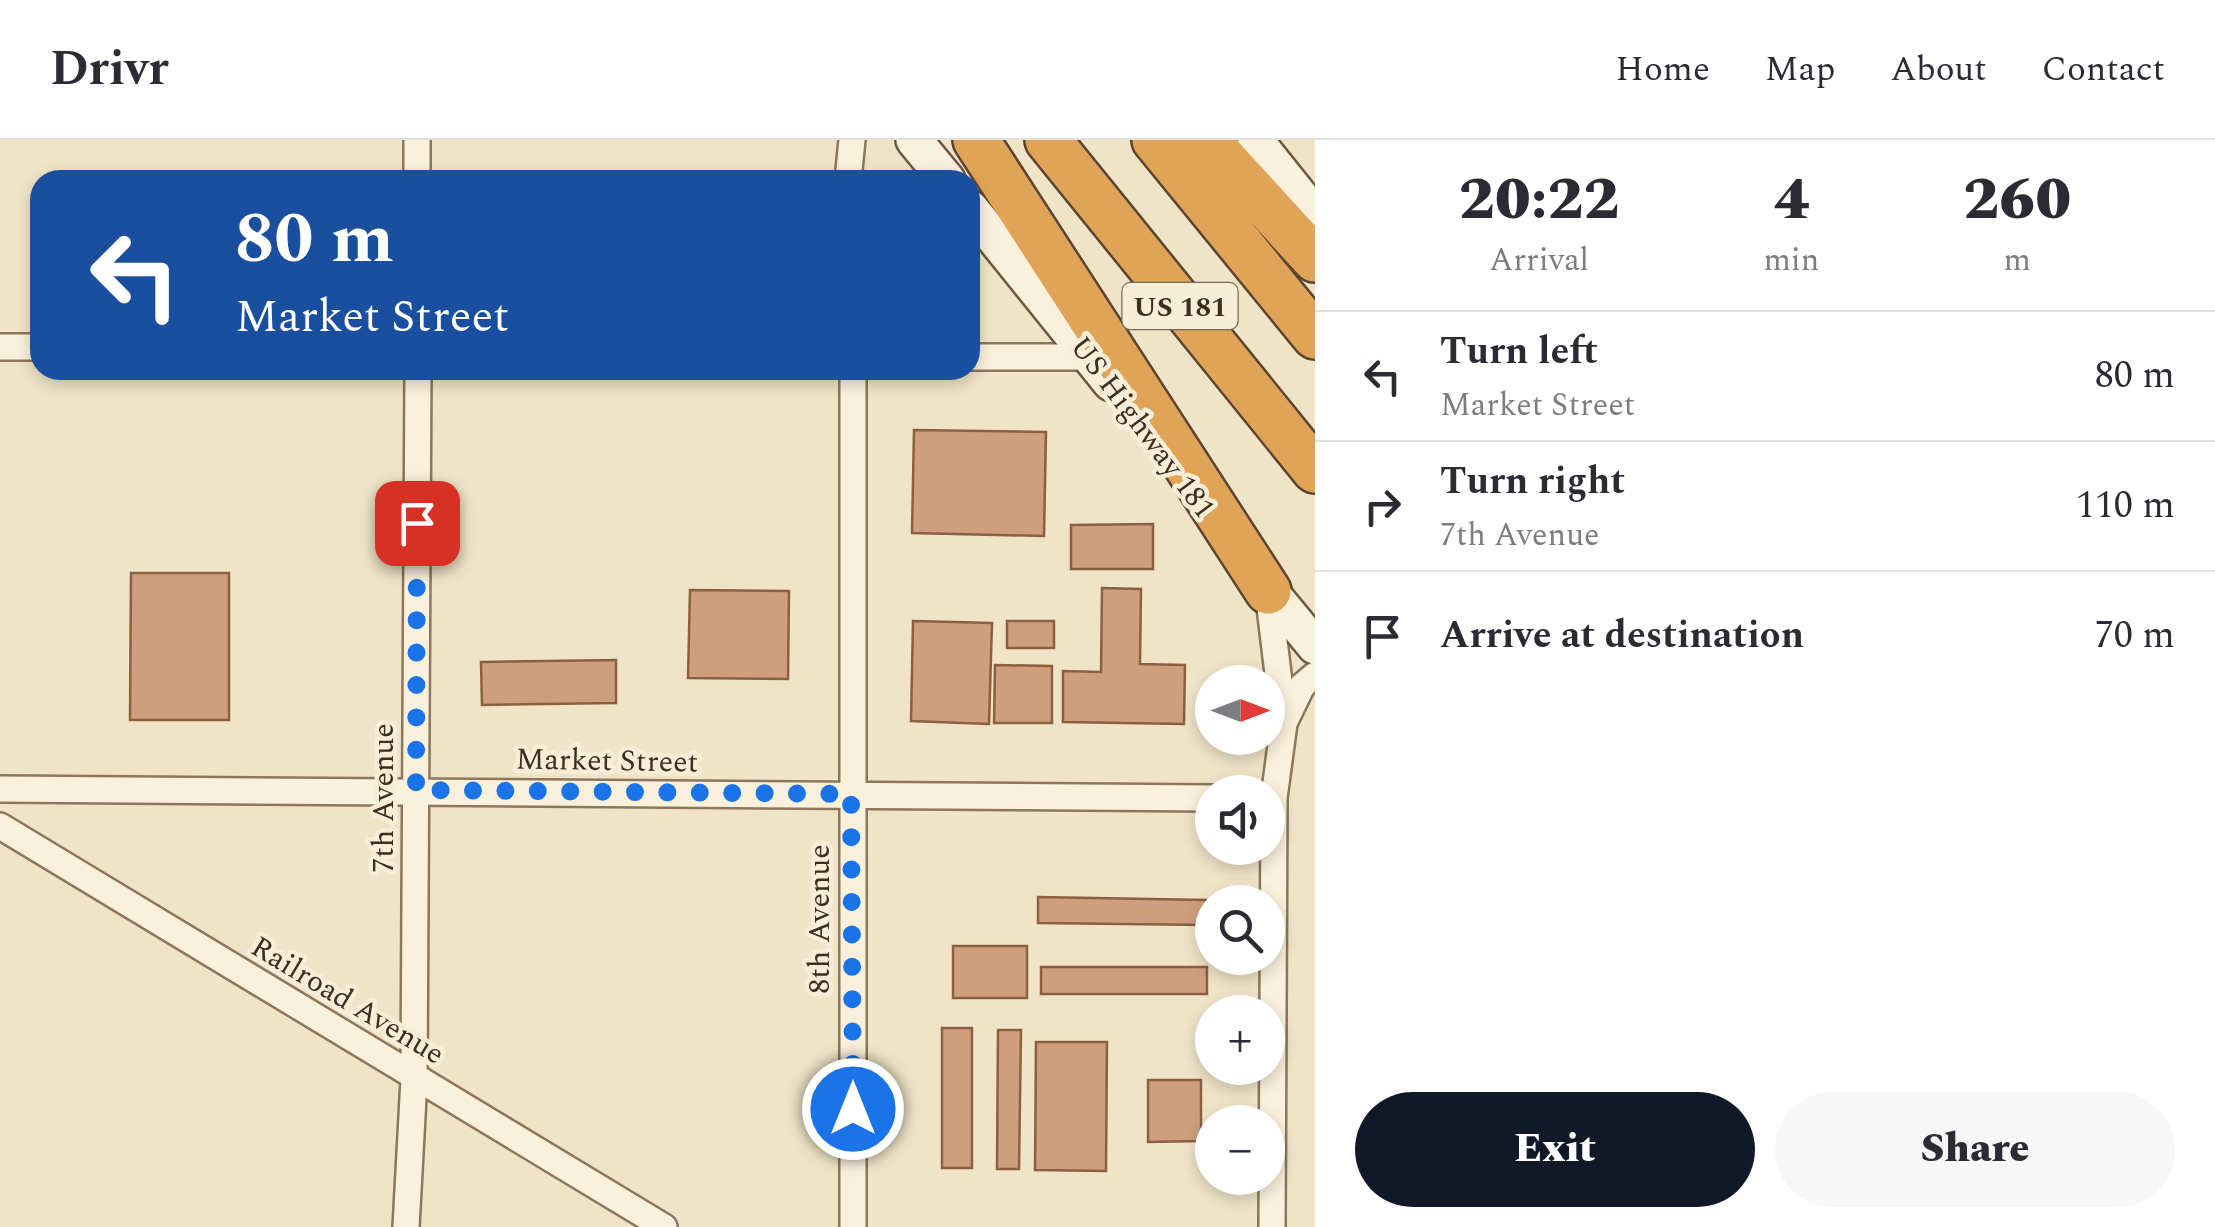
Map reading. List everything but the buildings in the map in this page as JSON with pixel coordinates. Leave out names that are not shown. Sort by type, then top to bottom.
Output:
[{"type":"highway","points":[[976,140],[1268,591]]},
{"type":"highway","name":"US 181","points":[[1048,140],[1315,470]]},
{"type":"highway","name":"US 181","points":[[1156,140],[1315,336]]},
{"type":"highway","points":[[1206,140],[1315,259]]},
{"type":"main road","points":[[914,140],[939,170]]},
{"type":"main road","points":[[1264,145],[1315,215]]},
{"type":"main road","name":"US Highway 181","points":[[980,220],[1092,357],[1268,591],[1315,646]]},
{"type":"street","points":[[417,140],[418,170]]},
{"type":"street","points":[[848,170],[847,151],[852,140]]},
{"type":"street","points":[[0,347],[30,347]]},
{"type":"street","points":[[980,357],[1092,357]]},
{"type":"street","name":"7th Avenue","points":[[406,1227],[414,1078],[418,380]]},
{"type":"street","name":"8th Avenue","points":[[853,380],[853,1227]]},
{"type":"street","points":[[1268,591],[1277,665]]},
{"type":"street","points":[[1285,721],[1302,686],[1315,675]]},
{"type":"street","name":"Market Street","points":[[0,788],[1195,798]]},
{"type":"street","name":"Railroad Avenue","points":[[0,826],[664,1227]]},
{"type":"street","points":[[1271,865],[1272,1227]]},
{"type":"route","points":[[417,523],[416,790],[851,794],[853,1109]]}]
